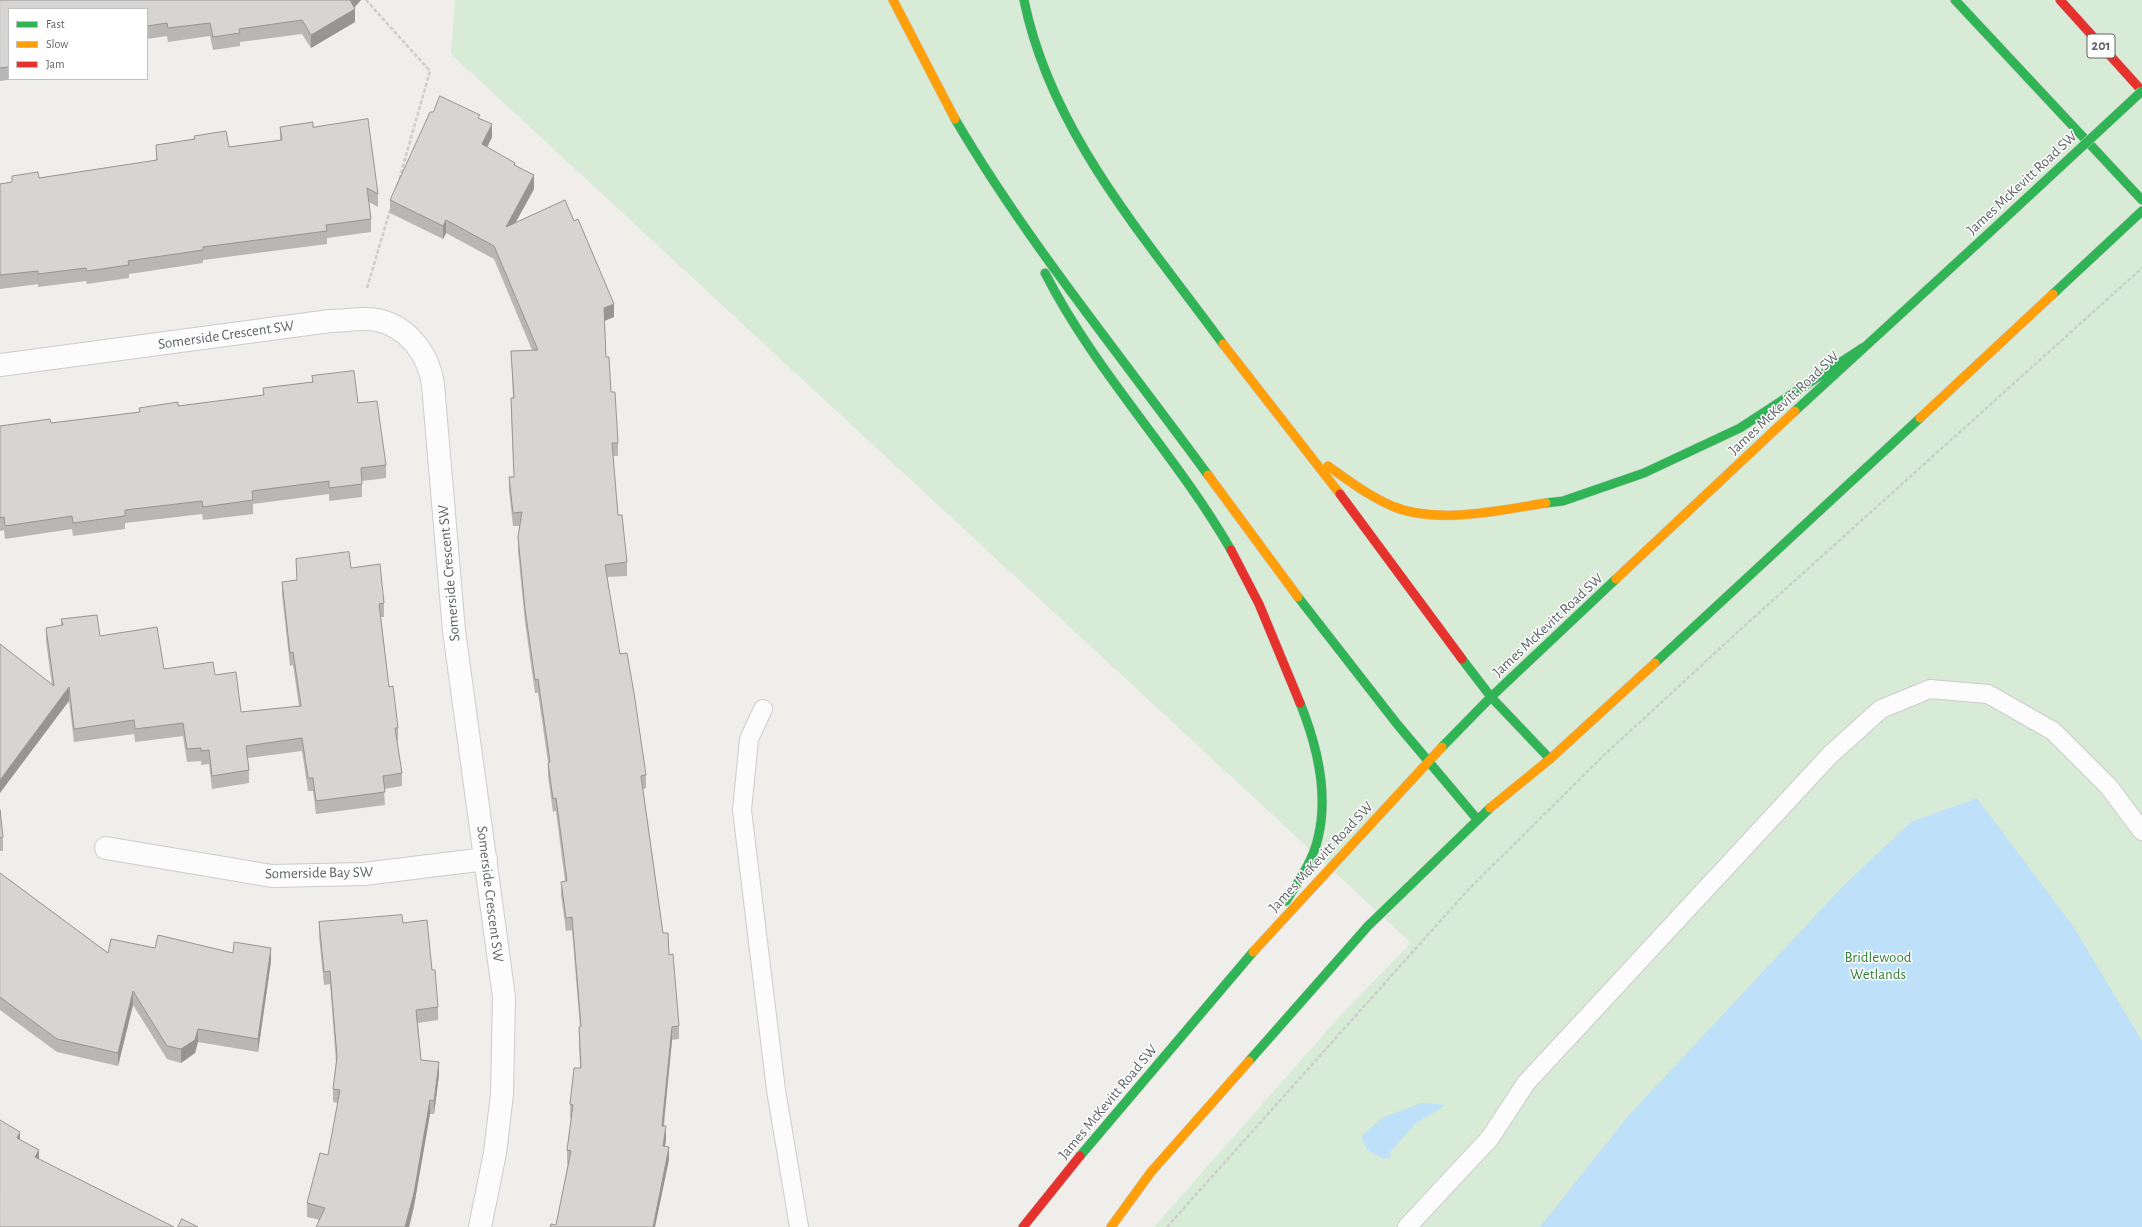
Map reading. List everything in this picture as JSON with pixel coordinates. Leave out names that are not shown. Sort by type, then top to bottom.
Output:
[{"type":"main road","points":[[893,0],[963,133],[1024,229],[1225,500],[1427,762],[1477,819]]},
{"type":"main road","points":[[1024,0],[1030,29],[1056,99],[1097,172],[1225,347],[1309,452],[1491,698],[1550,759]]},
{"type":"main road","points":[[1955,0],[2142,200]]},
{"type":"main road","name":"201","points":[[2060,0],[2142,91]]},
{"type":"main road","name":"James McKevitt Road SW","points":[[1022,1227],[1098,1134],[1262,942],[1427,762],[1491,698],[1864,347],[2142,91]]},
{"type":"main road","points":[[1111,1227],[1151,1172],[1368,926],[1477,819],[1550,759],[1763,565],[2142,211]]},
{"type":"main road","points":[[1024,229],[1060,304],[1099,363],[1195,492],[1250,584],[1307,716],[1315,746],[1321,780],[1322,807],[1318,838],[1304,870],[1262,942]]},
{"type":"main road","points":[[1309,452],[1364,492],[1394,507],[1427,514],[1467,515],[1563,501],[1644,473],[1740,428],[1864,347]]},
{"type":"street","name":"Somerside Crescent SW","points":[[0,365],[330,321],[357,320],[376,320],[396,327],[411,339],[422,353],[430,368],[454,630],[504,997],[502,1094],[495,1153],[480,1227]]},
{"type":"street","name":"Somerside Bay SW","points":[[106,848],[272,876],[364,874],[486,859]]},
{"type":"lane","points":[[1407,1227],[1490,1138],[1532,1077],[1830,755],[1881,710],[1930,689],[1988,694],[2053,731],[2109,787],[2142,831]]},
{"type":"lane","points":[[763,708],[750,739],[742,810],[776,1090],[799,1227]]},
{"type":"path","points":[[366,0],[430,71],[396,190]]},
{"type":"path","points":[[357,320],[391,205]]},
{"type":"path","points":[[1167,1227],[1468,890],[1602,757],[1741,629],[2142,268]]},
{"type":"green space","name":"Bridlewood Wetlands","points":[[455,0],[2142,0],[2142,1227],[1154,1227],[1340,1016],[1411,943],[451,54]]},
{"type":"water","points":[[1977,798],[2073,926],[2142,1041],[2142,1227],[1540,1227],[1629,1115],[1843,886],[1911,822]]},
{"type":"water","points":[[1421,1103],[1446,1105],[1416,1123],[1390,1152],[1391,1157],[1384,1159],[1367,1150],[1361,1136],[1384,1117]]},
{"type":"building","points":[[0,0],[350,0],[355,9],[311,35],[302,20],[239,29],[240,33],[213,37],[210,23],[168,28],[167,23],[148,26],[148,8],[8,8],[8,67],[0,68]]},
{"type":"building","points":[[440,96],[480,115],[478,118],[492,124],[482,144],[515,163],[514,165],[534,175],[506,227],[565,200],[574,221],[578,219],[614,304],[604,308],[606,357],[609,357],[611,392],[615,392],[618,443],[612,443],[618,515],[622,515],[627,562],[605,565],[620,654],[627,653],[634,693],[646,775],[641,776],[663,933],[668,933],[669,955],[673,954],[679,1026],[672,1027],[662,1126],[666,1126],[663,1146],[669,1147],[653,1227],[550,1227],[551,1224],[556,1225],[571,1151],[567,1150],[573,1105],[570,1104],[574,1068],[581,1068],[579,1027],[581,1026],[572,917],[566,918],[561,882],[567,881],[556,798],[553,799],[548,763],[550,762],[538,679],[535,680],[525,609],[518,537],[522,512],[513,513],[509,477],[514,477],[511,398],[514,398],[511,351],[538,350],[494,246],[446,220],[443,226],[390,200],[430,112],[433,112]]},
{"type":"building","points":[[368,119],[378,194],[367,188],[371,219],[326,225],[327,231],[203,247],[203,250],[128,261],[129,265],[87,271],[86,268],[38,274],[38,271],[0,275],[0,184],[12,182],[12,176],[38,172],[39,178],[157,160],[156,145],[195,139],[194,136],[226,131],[229,147],[282,140],[280,127],[313,122],[313,127]]},
{"type":"building","points":[[354,371],[358,403],[377,401],[386,465],[361,468],[362,484],[329,488],[329,481],[252,491],[253,500],[203,507],[202,501],[125,510],[125,516],[73,523],[72,516],[5,526],[4,517],[0,518],[0,426],[50,419],[51,423],[140,412],[139,408],[178,402],[178,406],[264,395],[263,388],[313,382],[312,376]]},
{"type":"building","points":[[349,552],[351,568],[380,564],[384,603],[379,604],[389,687],[393,686],[398,728],[395,728],[402,773],[383,776],[385,792],[316,801],[313,778],[308,778],[302,738],[246,746],[249,770],[212,776],[209,750],[201,751],[201,748],[187,749],[183,723],[135,729],[134,720],[74,729],[69,687],[0,780],[0,644],[54,686],[46,628],[63,625],[61,619],[97,615],[100,636],[157,627],[164,669],[213,662],[215,675],[236,672],[241,712],[301,706],[293,652],[290,653],[282,582],[297,580],[296,559]]},
{"type":"building","points":[[0,810],[3,837],[0,838]]},
{"type":"building","points":[[0,873],[108,953],[111,939],[155,948],[158,935],[233,953],[234,942],[271,948],[258,1039],[198,1029],[195,1040],[181,1049],[167,1046],[133,991],[118,1053],[57,1039],[0,997]]},
{"type":"building","points":[[402,915],[403,923],[427,920],[432,970],[435,970],[438,1007],[416,1010],[421,1060],[439,1062],[434,1101],[430,1100],[414,1193],[405,1227],[316,1227],[325,1208],[307,1203],[320,1153],[328,1155],[340,1090],[333,1089],[337,1057],[330,971],[324,972],[319,922]]},
{"type":"building","points":[[0,1120],[20,1132],[17,1138],[39,1150],[35,1157],[174,1227],[0,1227]]},
{"type":"building","points":[[182,1219],[198,1227],[178,1227]]},
{"type":"traffic: fast","points":[[1024,0],[1037,49],[1056,95],[1078,139],[1104,182],[1223,344]]},
{"type":"traffic: fast","points":[[1955,0],[2142,200]]},
{"type":"traffic: fast","points":[[1989,233],[2142,91]]},
{"type":"traffic: fast","points":[[955,119],[984,166],[1045,256],[1208,475]]},
{"type":"traffic: fast","points":[[2053,294],[2142,211]]},
{"type":"traffic: fast","points":[[1795,411],[1989,233]]},
{"type":"traffic: fast","points":[[1045,273],[1065,310],[1088,345],[1209,514],[1231,550]]},
{"type":"traffic: fast","points":[[1546,503],[1563,501],[1644,473],[1740,428],[1864,347]]},
{"type":"traffic: fast","points":[[1655,663],[1920,418]]},
{"type":"traffic: fast","points":[[1442,747],[1491,697],[1616,579]]},
{"type":"traffic: fast","points":[[1298,597],[1397,724],[1477,819]]},
{"type":"traffic: fast","points":[[1462,659],[1491,697],[1550,759]]},
{"type":"traffic: fast","points":[[1286,901],[1313,855],[1321,821],[1322,787],[1320,769],[1312,735],[1300,703]]},
{"type":"traffic: fast","points":[[1249,1061],[1368,926],[1490,808]]},
{"type":"traffic: fast","points":[[1080,1156],[1253,952]]},
{"type":"traffic: slow","points":[[893,0],[955,119]]},
{"type":"traffic: slow","points":[[1920,418],[2053,294]]},
{"type":"traffic: slow","points":[[1223,344],[1340,494]]},
{"type":"traffic: slow","points":[[1616,579],[1795,411]]},
{"type":"traffic: slow","points":[[1328,466],[1375,498],[1409,512],[1428,515],[1469,514],[1546,503]]},
{"type":"traffic: slow","points":[[1208,475],[1298,597]]},
{"type":"traffic: slow","points":[[1490,808],[1550,759],[1655,663]]},
{"type":"traffic: slow","points":[[1253,952],[1442,747]]},
{"type":"traffic: slow","points":[[1111,1227],[1151,1172],[1249,1061]]},
{"type":"traffic: jam","points":[[2060,0],[2142,91]]},
{"type":"traffic: jam","points":[[1340,494],[1462,659]]},
{"type":"traffic: jam","points":[[1231,550],[1259,604],[1300,703]]},
{"type":"traffic: jam","points":[[1023,1227],[1080,1156]]}]
